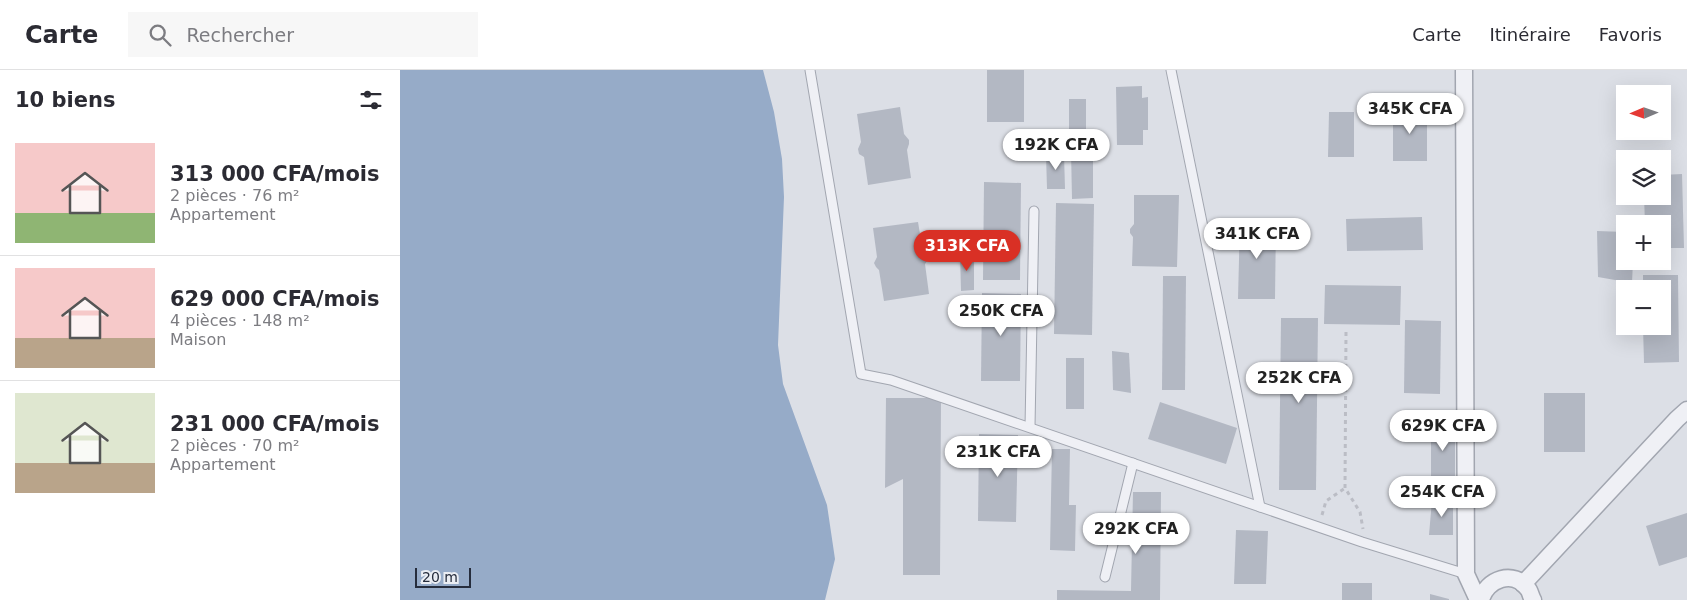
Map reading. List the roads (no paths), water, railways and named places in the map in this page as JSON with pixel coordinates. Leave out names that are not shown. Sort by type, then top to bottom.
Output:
[{"type":"street","points":[[1464,70],[1466,574],[1480,600]]},
{"type":"street","points":[[1523,584],[1687,410]]},
{"type":"street","points":[[1466,574],[1518,580],[1528,589],[1533,600]]},
{"type":"street","points":[[1480,600],[1483,592],[1492,582],[1505,578]]},
{"type":"lane","points":[[810,70],[861,374],[892,380],[1316,527],[1466,574]]},
{"type":"lane","points":[[1171,70],[1260,507]]},
{"type":"lane","points":[[1030,427],[1034,211]]},
{"type":"lane","points":[[1105,577],[1133,463]]},
{"type":"water","points":[[400,70],[763,70],[774,112],[782,159],[784,197],[778,345],[783,384],[827,505],[835,559],[825,600],[400,600]]}]
